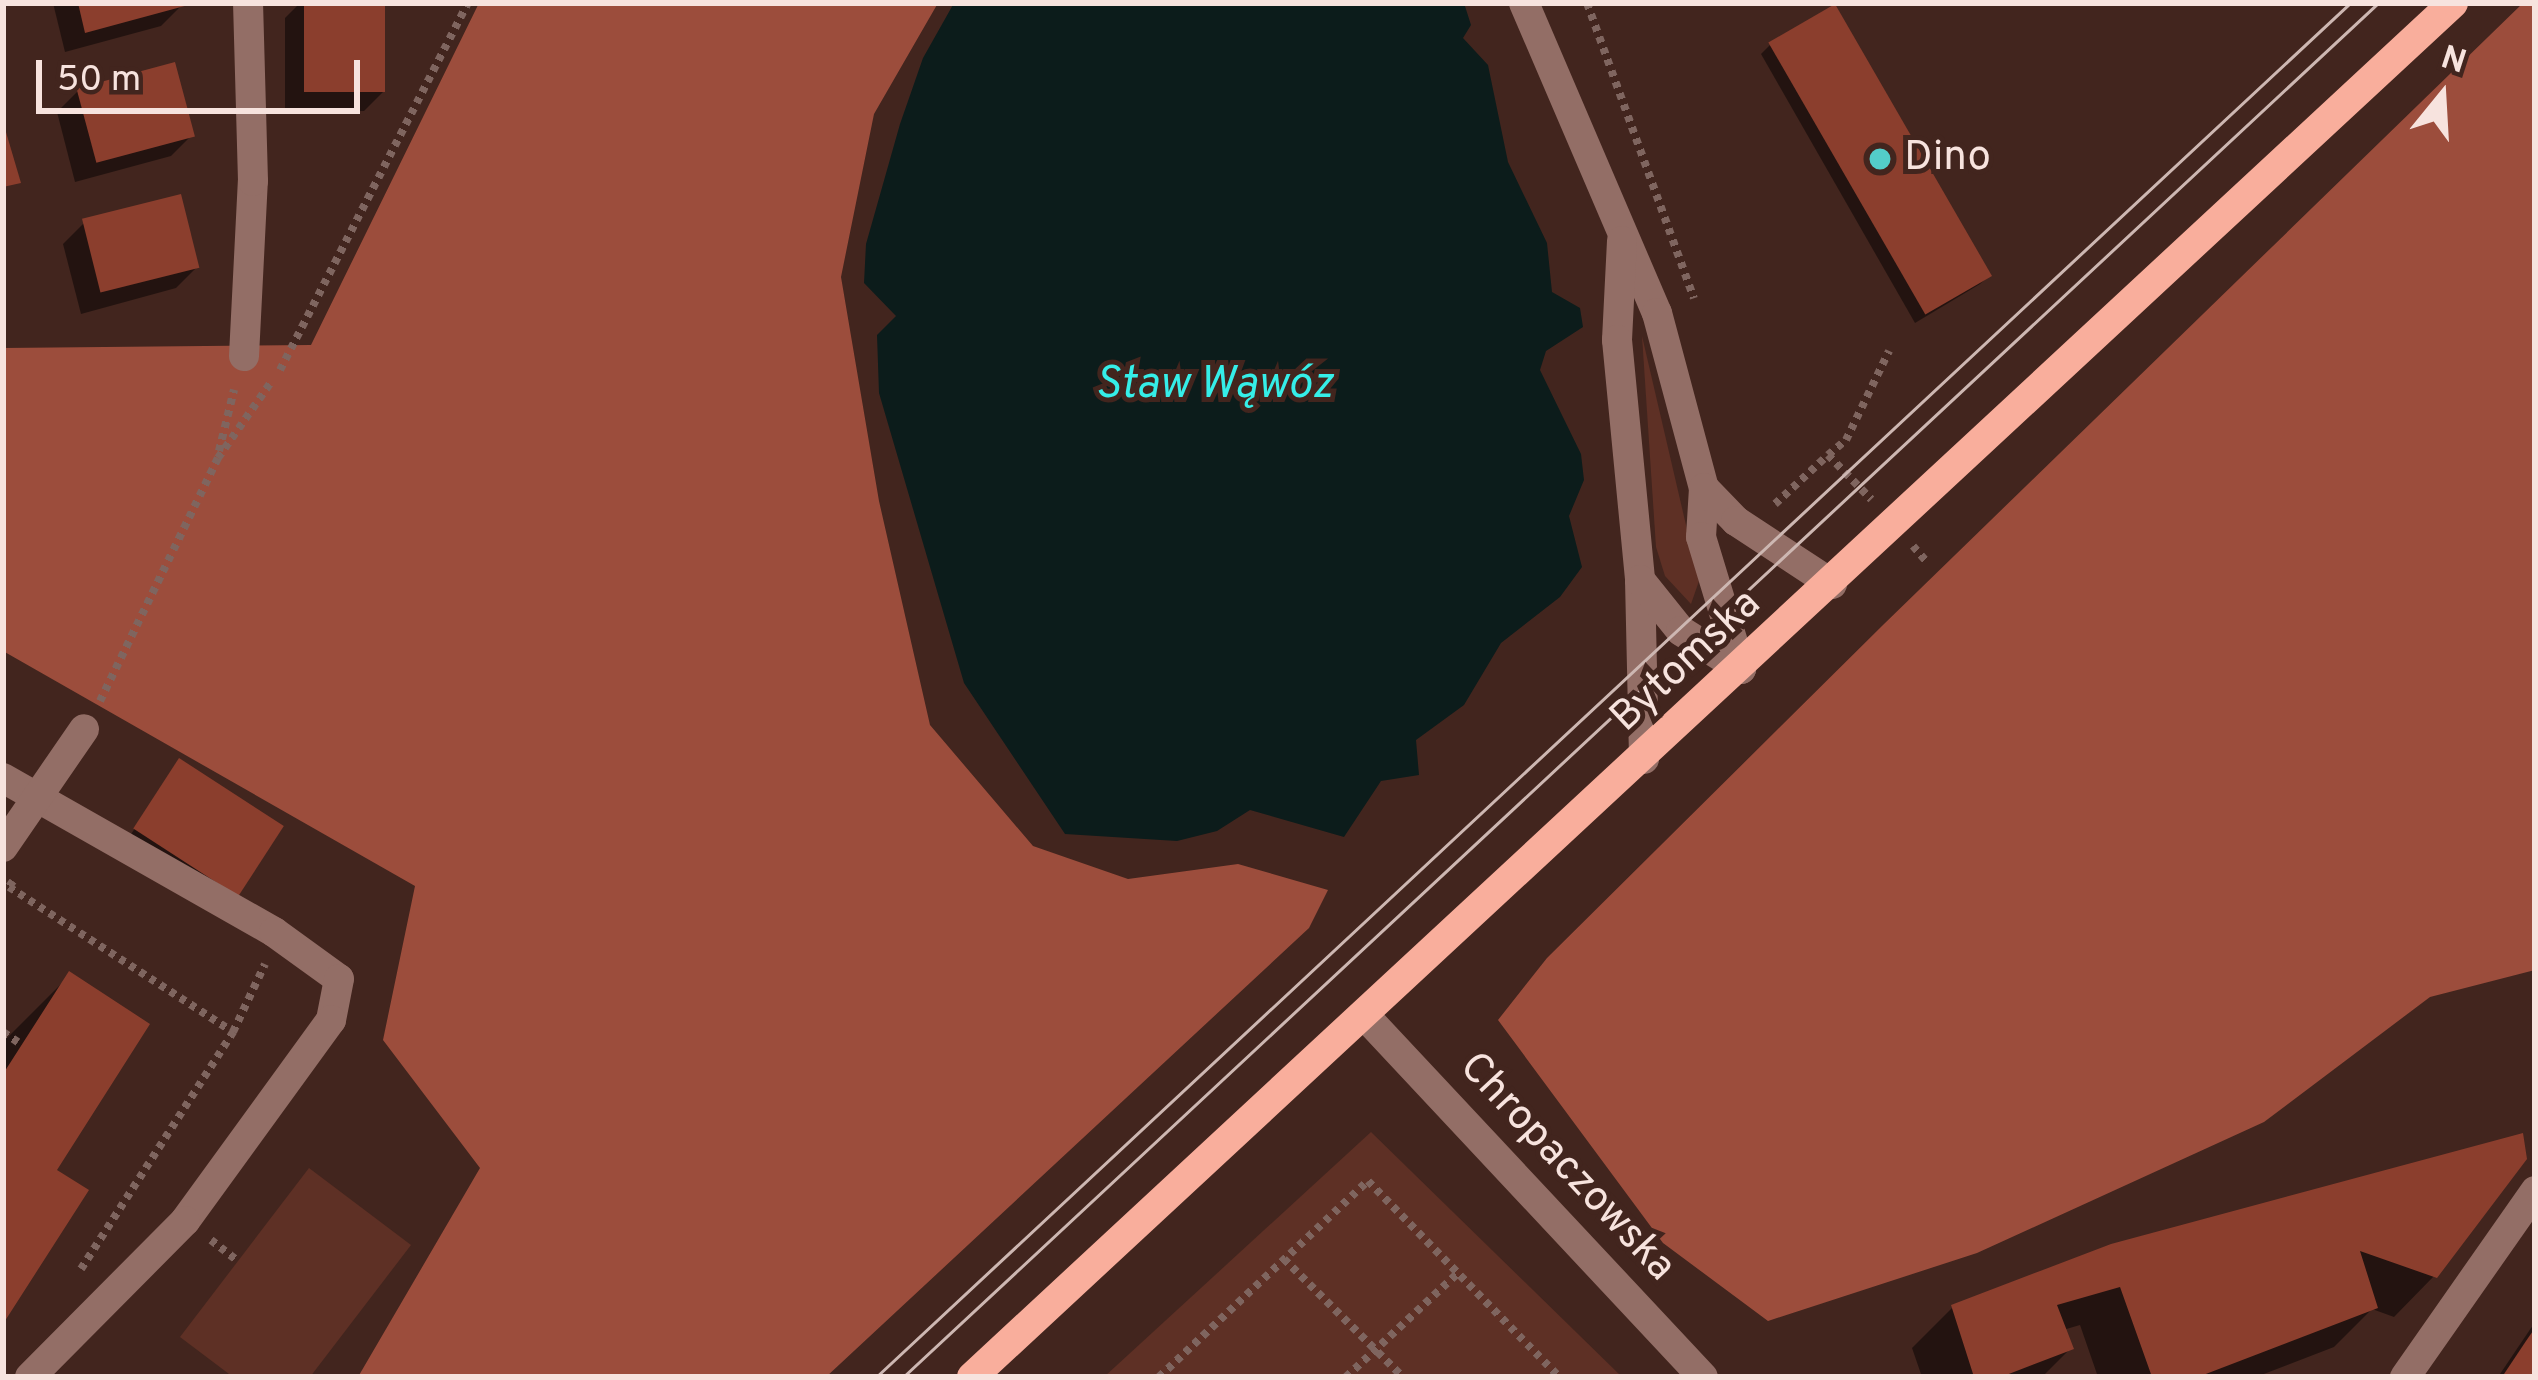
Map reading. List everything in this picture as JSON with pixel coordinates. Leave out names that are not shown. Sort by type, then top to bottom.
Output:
[{"type":"main road","name":"Bytomska","points":[[972,1377],[1366,1017],[2453,3]]},
{"type":"street","points":[[244,356],[254,181],[248,3]]},
{"type":"street","points":[[1524,3],[1657,313],[1704,488],[1701,537],[1741,669]]},
{"type":"street","points":[[1623,235],[1617,340],[1640,580],[1644,759]]},
{"type":"street","points":[[1704,488],[1736,521],[1832,584]]},
{"type":"street","points":[[1640,580],[1681,632],[1741,669]]},
{"type":"street","points":[[12,857],[35,797],[84,729]]},
{"type":"street","points":[[3,778],[274,932],[339,980],[331,1020],[185,1221],[30,1377]]},
{"type":"street","name":"Chropaczowska","points":[[1366,1017],[1703,1377]]},
{"type":"street","points":[[2405,1377],[2535,1191]]},
{"type":"path","points":[[84,729],[218,458],[287,360],[468,3]]},
{"type":"path","points":[[1587,3],[1696,309]]},
{"type":"path","points":[[1760,507],[1777,504],[1846,440],[1889,351]]},
{"type":"path","points":[[218,458],[244,356]]},
{"type":"path","points":[[1828,455],[1928,563]]},
{"type":"path","points":[[12,857],[6,892],[233,1032]]},
{"type":"path","points":[[74,1281],[260,985],[274,932]]},
{"type":"path","points":[[3,1032],[18,1042]]},
{"type":"path","points":[[1159,1377],[1368,1181],[1559,1377]]},
{"type":"path","points":[[1284,1259],[1403,1377]]},
{"type":"path","points":[[1346,1377],[1457,1274]]},
{"type":"shaded area","points":[[479,3],[938,3],[874,114],[841,277],[879,501],[930,725],[1033,846],[1128,879],[1238,864],[1328,890],[1309,928],[826,1377],[358,1377],[480,1168],[383,1040],[415,886],[3,651],[3,348],[311,345]]},
{"type":"shaded area","points":[[2523,3],[2535,3],[2535,970],[2430,997],[2264,1122],[1977,1253],[1768,1321],[1663,1243],[1498,1020],[1547,958]]},
{"type":"shaded area","points":[[1642,336],[1699,581],[1691,604],[1665,576],[1656,547]]},
{"type":"shaded area","points":[[1371,1132],[1622,1377],[1104,1377]]},
{"type":"shaded area","points":[[309,1168],[411,1245],[310,1377],[233,1377],[180,1337]]},
{"type":"water","name":"Staw Wąwóz","points":[[954,3],[1464,3],[1471,25],[1463,38],[1488,65],[1508,162],[1547,243],[1552,292],[1580,308],[1583,327],[1546,351],[1540,370],[1581,454],[1584,480],[1569,516],[1582,567],[1560,597],[1501,643],[1464,705],[1416,740],[1419,775],[1381,781],[1344,837],[1250,810],[1217,831],[1177,841],[1065,834],[964,683],[879,393],[877,335],[896,316],[864,283],[866,244],[900,124],[923,58]]},
{"type":"building","points":[[78,3],[191,3],[192,4],[85,33]]},
{"type":"building","points":[[304,3],[385,3],[385,92],[304,92]]},
{"type":"building","name":"Dino","points":[[1835,4],[1992,276],[1925,314],[1768,42]]},
{"type":"building","points":[[175,62],[195,136],[96,163],[76,88]]},
{"type":"building","points":[[3,122],[21,183],[3,187]]},
{"type":"building","points":[[181,194],[199,268],[100,292],[82,219]]},
{"type":"building","points":[[179,758],[284,826],[238,897],[133,828]]},
{"type":"building","points":[[69,971],[150,1024],[57,1170],[89,1190],[3,1324],[3,1074]]},
{"type":"building","points":[[2523,1133],[2527,1159],[2437,1278],[2360,1251],[2378,1308],[2198,1377],[2152,1377],[2120,1287],[2057,1305],[2074,1349],[2001,1377],[1974,1377],[1951,1305],[2111,1244]]},
{"type":"building","points":[[2535,1328],[2535,1377],[2502,1377],[2526,1341]]},
{"type":"tram line","points":[[876,1377],[2350,3]]},
{"type":"tram line","points":[[903,1377],[2378,3]]},
{"type":"place","name":"Dino","points":[[1880,159]]}]
